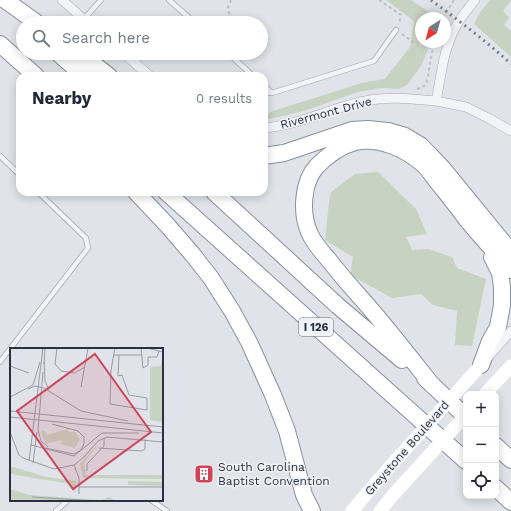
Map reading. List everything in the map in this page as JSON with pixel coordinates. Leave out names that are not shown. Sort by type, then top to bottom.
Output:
[{"type":"highway","points":[[5,0],[27,16]]},
{"type":"highway","points":[[0,1],[16,16]]},
{"type":"highway","points":[[0,44],[16,58]]},
{"type":"highway","points":[[0,48],[22,72]]},
{"type":"highway","points":[[18,60],[32,72]]},
{"type":"highway","points":[[66,60],[79,72]]},
{"type":"highway","points":[[88,60],[104,72]]},
{"type":"highway","points":[[268,155],[284,153],[352,130],[368,129],[388,131],[405,136],[420,145],[435,160],[511,252]]},
{"type":"highway","points":[[432,385],[316,245],[309,232],[305,218],[304,204],[309,179],[315,168],[326,157],[340,148],[355,142],[367,141],[385,143],[400,148],[415,157],[426,167],[479,235],[511,270]]},
{"type":"highway","points":[[140,196],[168,226],[211,278],[232,311],[249,342],[274,396],[287,431],[304,503],[312,511]]},
{"type":"highway","name":"I 126","points":[[170,196],[463,459]]},
{"type":"highway","name":"I 126","points":[[218,196],[338,306],[432,385],[463,413]]},
{"type":"highway","points":[[479,235],[500,273],[502,287],[502,305],[498,326],[481,364]]},
{"type":"highway","points":[[499,449],[511,460]]},
{"type":"highway","points":[[499,491],[511,502]]},
{"type":"main road","name":"Greystone Boulevard","points":[[352,511],[481,364]]},
{"type":"main road","points":[[488,391],[511,366]]},
{"type":"main road","name":"Greystone Boulevard","points":[[380,511],[463,419]]},
{"type":"street","points":[[62,0],[80,16]]},
{"type":"street","points":[[436,101],[444,60],[451,38],[459,21],[474,0]]},
{"type":"street","points":[[131,60],[145,72]]},
{"type":"street","name":"Rivermont Drive","points":[[268,128],[288,124],[366,100],[397,98],[436,101],[466,107],[511,131]]},
{"type":"street","name":"Greystone Boulevard","points":[[481,364],[511,331]]},
{"type":"lane","points":[[90,16],[101,0]]},
{"type":"lane","points":[[170,0],[187,16]]},
{"type":"lane","points":[[268,92],[272,93],[374,61],[396,30]]},
{"type":"lane","points":[[236,60],[249,72]]},
{"type":"lane","points":[[268,90],[272,93]]},
{"type":"lane","points":[[0,156],[16,171]]},
{"type":"lane","points":[[11,348],[88,248],[86,238],[42,196]]},
{"type":"lane","points":[[0,362],[10,349]]},
{"type":"lane","points":[[56,511],[67,501]]},
{"type":"lane","points":[[152,501],[167,511]]},
{"type":"path","points":[[230,16],[228,6],[231,0]]},
{"type":"path","points":[[379,0],[401,15]]},
{"type":"path","points":[[447,12],[454,0]]},
{"type":"path","points":[[396,30],[415,43]]},
{"type":"path","points":[[415,89],[426,84],[433,48]]},
{"type":"green space","points":[[386,0],[411,0],[429,12],[415,12],[415,48],[428,48],[421,66],[407,85],[399,89],[381,88],[358,92],[304,111],[268,119],[270,112],[362,83],[385,79],[410,47],[414,21]]},
{"type":"green space","points":[[490,0],[511,0],[503,11],[509,18],[504,25],[511,31],[511,57],[474,24],[481,11]]},
{"type":"green space","points":[[378,172],[416,209],[427,234],[406,237],[412,250],[428,249],[452,257],[457,268],[486,279],[472,346],[455,345],[457,311],[433,305],[421,294],[392,298],[350,275],[353,257],[325,240],[330,193],[355,174]]},
{"type":"railway","points":[[431,0],[462,23],[511,64]]},
{"type":"place","name":"South Carolina Baptist Convention","points":[[204,474]]}]
